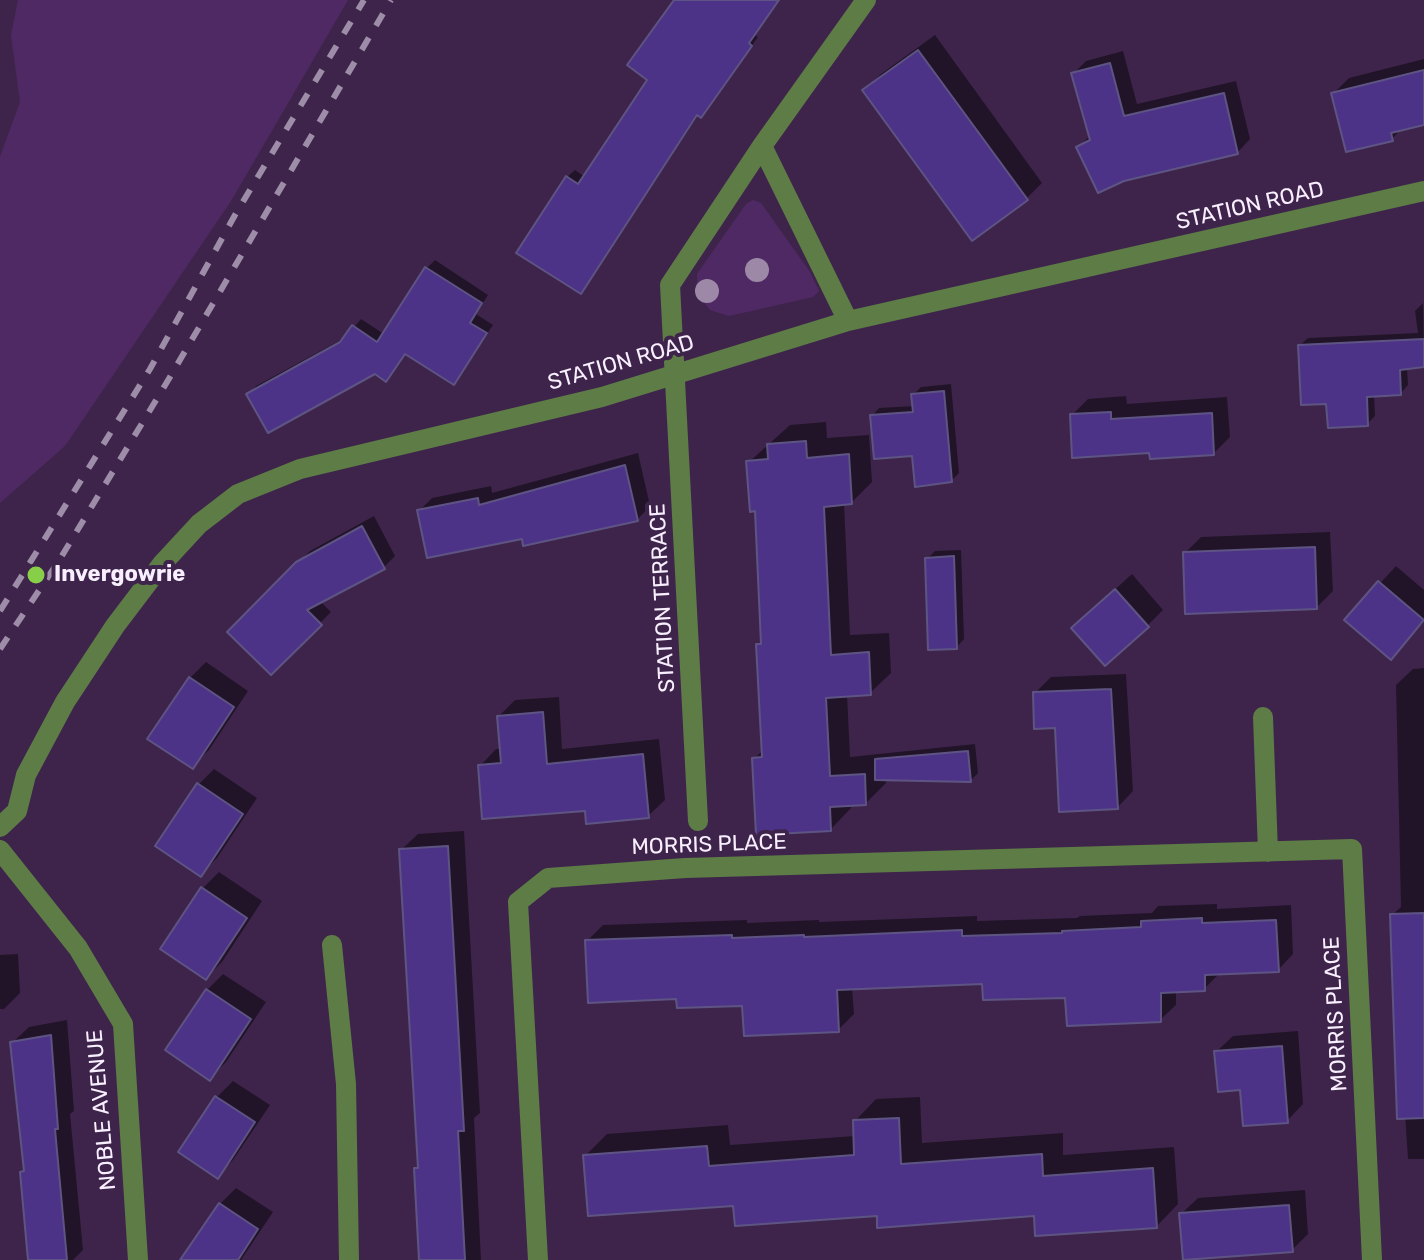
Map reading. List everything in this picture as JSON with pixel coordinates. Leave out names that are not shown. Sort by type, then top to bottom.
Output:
[{"type":"street","name":"STATION TERRACE","points":[[698,821],[670,285],[762,146],[866,0]]},
{"type":"street","points":[[762,146],[848,321]]},
{"type":"street","name":"STATION ROAD","points":[[0,827],[17,811],[26,775],[65,702],[115,626],[162,564],[190,534],[238,494],[300,469],[602,397],[848,321],[1424,191]]},
{"type":"street","points":[[1263,717],[1268,852]]},
{"type":"street","name":"MORRIS PLACE","points":[[538,1260],[518,902],[548,878],[685,868],[1352,849],[1372,1260]]},
{"type":"street","name":"NOBLE AVENUE","points":[[0,850],[78,948],[123,1024],[138,1260]]},
{"type":"street","points":[[332,945],[346,1084],[349,1260]]},
{"type":"shaded area","points":[[18,0],[348,0],[231,201],[65,446],[0,503],[0,157],[20,102],[11,35]]},
{"type":"shaded area","points":[[753,200],[761,203],[810,272],[819,291],[813,297],[729,316],[710,310],[698,295],[697,274],[746,204]]},
{"type":"building","points":[[674,0],[779,0],[749,43],[752,46],[701,118],[697,115],[581,294],[516,253],[566,176],[578,184],[647,80],[627,65]]},
{"type":"building","points":[[918,50],[1028,200],[972,241],[862,90]]},
{"type":"building","points":[[1110,63],[1124,116],[1224,93],[1238,154],[1124,181],[1098,193],[1076,147],[1090,140],[1071,73]]},
{"type":"building","points":[[1424,70],[1424,125],[1391,133],[1393,141],[1346,152],[1331,93]]},
{"type":"building","points":[[425,267],[482,303],[470,323],[487,333],[454,385],[405,354],[386,382],[375,374],[268,433],[246,394],[340,342],[352,325],[377,342]]},
{"type":"building","points":[[1424,339],[1424,367],[1400,370],[1401,395],[1367,397],[1368,426],[1328,428],[1326,404],[1301,405],[1298,345]]},
{"type":"building","points":[[944,391],[952,482],[915,487],[912,456],[874,459],[870,415],[913,412],[911,394]]},
{"type":"building","points":[[1111,412],[1111,419],[1212,413],[1214,455],[1150,459],[1149,453],[1072,458],[1070,414]]},
{"type":"building","points":[[806,441],[807,458],[849,454],[852,504],[824,507],[831,655],[869,652],[871,695],[826,698],[830,776],[865,774],[866,805],[830,807],[831,831],[756,835],[752,758],[762,757],[756,644],[761,644],[755,511],[750,512],[746,461],[768,459],[767,444]]},
{"type":"building","points":[[625,465],[638,521],[523,546],[522,539],[427,558],[417,510],[478,498],[479,505]]},
{"type":"building","points":[[362,526],[385,569],[307,610],[322,625],[271,675],[227,632],[296,562]]},
{"type":"building","points":[[1315,547],[1317,609],[1185,614],[1183,552]]},
{"type":"building","points":[[954,556],[957,649],[928,650],[925,558]]},
{"type":"building","points":[[1378,581],[1424,620],[1391,660],[1344,620]]},
{"type":"building","points":[[1115,589],[1149,627],[1105,666],[1071,628]]},
{"type":"building","points":[[189,677],[234,707],[193,769],[147,739]]},
{"type":"building","points":[[1111,689],[1118,809],[1059,812],[1055,728],[1034,729],[1033,692]]},
{"type":"building","points":[[543,712],[547,764],[643,754],[649,818],[586,824],[585,811],[482,819],[478,765],[501,763],[497,716]]},
{"type":"building","points":[[968,751],[971,782],[875,780],[875,759]]},
{"type":"building","points":[[197,783],[243,814],[201,877],[155,846]]},
{"type":"building","points":[[448,846],[464,1131],[458,1131],[465,1260],[419,1260],[414,1168],[418,1168],[399,849]]},
{"type":"building","points":[[201,887],[247,918],[206,980],[160,949]]},
{"type":"building","points":[[1424,913],[1424,1118],[1397,1119],[1390,914]]},
{"type":"building","points":[[1202,918],[1202,923],[1276,920],[1279,972],[1205,975],[1205,991],[1161,993],[1161,1022],[1067,1026],[1065,998],[983,1000],[982,984],[837,990],[839,1032],[744,1036],[742,1006],[677,1008],[676,999],[588,1003],[585,940],[732,935],[732,938],[804,937],[962,930],[962,936],[1062,933],[1141,927],[1141,921]]},
{"type":"building","points":[[206,989],[251,1019],[210,1081],[165,1050]]},
{"type":"building","points":[[51,1035],[58,1129],[55,1129],[67,1260],[28,1260],[20,1172],[24,1171],[10,1042]]},
{"type":"building","points":[[1282,1046],[1288,1123],[1243,1126],[1240,1090],[1218,1092],[1214,1051]]},
{"type":"building","points":[[215,1096],[255,1122],[218,1179],[178,1152]]},
{"type":"building","points":[[899,1118],[901,1164],[1042,1154],[1043,1176],[1153,1168],[1157,1228],[1035,1236],[1034,1216],[877,1228],[877,1216],[735,1226],[733,1206],[588,1216],[583,1155],[707,1146],[709,1166],[854,1155],[853,1120]]},
{"type":"building","points":[[219,1203],[258,1229],[238,1260],[180,1260]]},
{"type":"building","points":[[1289,1205],[1293,1252],[1183,1260],[1179,1213]]},
{"type":"railway","points":[[0,611],[150,369],[235,215],[364,0]]},
{"type":"railway","points":[[0,649],[60,559],[167,382],[391,0]]},
{"type":"place","name":"Invergowrie","points":[[36,575]]}]
